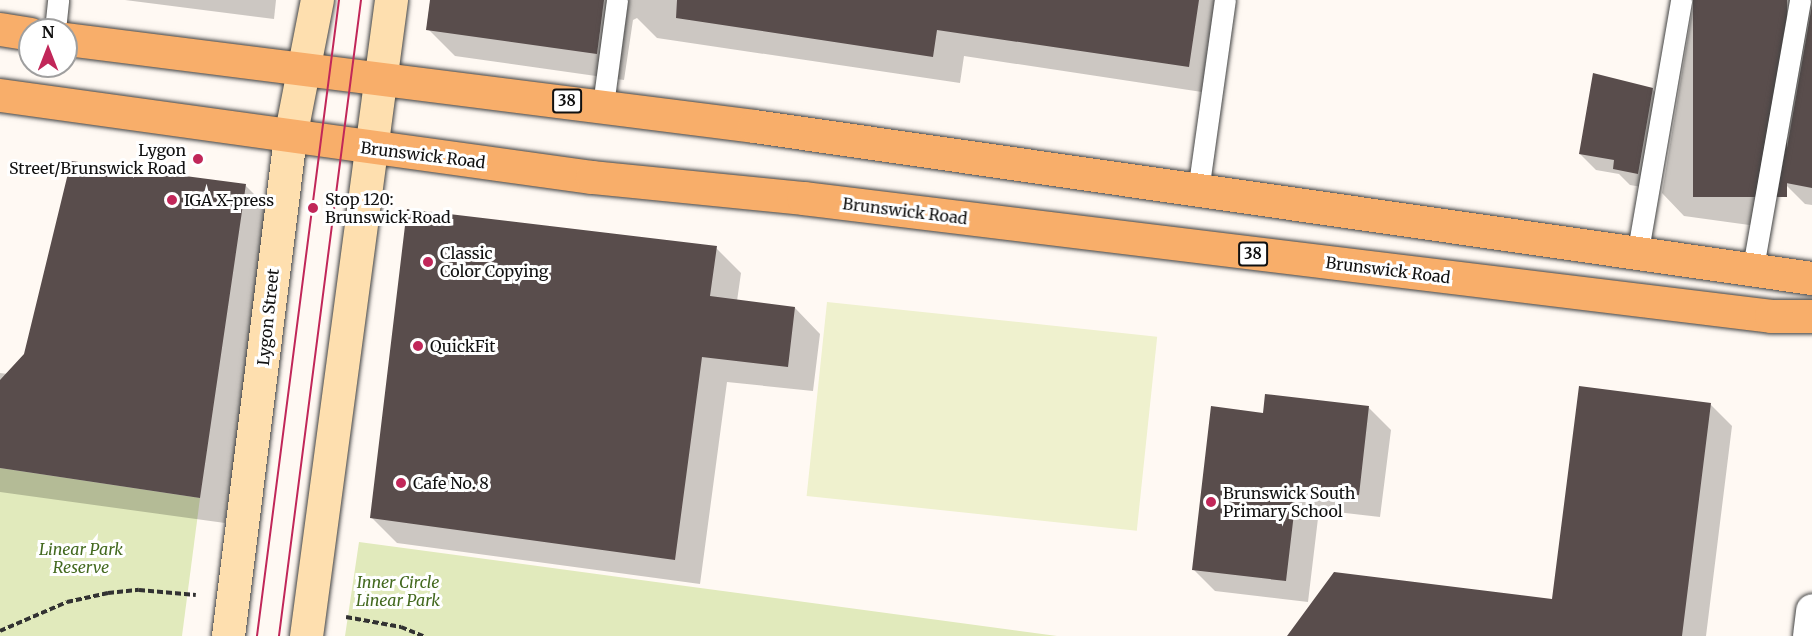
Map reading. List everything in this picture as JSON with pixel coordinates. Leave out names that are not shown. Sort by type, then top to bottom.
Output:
[{"type":"main road","points":[[0,29],[18,32]]},
{"type":"main road","name":"38","points":[[78,41],[300,71],[380,78],[603,105],[1198,191],[1638,250],[1812,278]]},
{"type":"main road","name":"Brunswick Road","points":[[0,95],[370,149],[1772,316],[1812,316]]},
{"type":"street","name":"Lygon Street","points":[[228,636],[290,137],[300,71],[317,0]]},
{"type":"street","points":[[306,636],[391,0]]},
{"type":"street","points":[[1809,636],[1812,610]]},
{"type":"lane","points":[[56,18],[58,0]]},
{"type":"lane","points":[[603,105],[617,0]]},
{"type":"lane","points":[[1198,191],[1225,0]]},
{"type":"lane","points":[[1638,250],[1681,0]]},
{"type":"lane","points":[[1753,267],[1800,0]]},
{"type":"green space","points":[[827,302],[1157,337],[1137,531],[807,496]]},
{"type":"green space","name":"Linear Park Reserve","points":[[0,468],[200,498],[182,636],[0,636]]},
{"type":"green space","name":"Inner Circle Linear Park","points":[[359,542],[678,585],[1057,636],[345,636]]},
{"type":"building","points":[[430,0],[604,0],[597,54],[426,30]]},
{"type":"building","points":[[677,0],[1199,0],[1189,67],[937,30],[933,57],[676,18]]},
{"type":"building","points":[[1693,0],[1787,0],[1787,197],[1693,197]]},
{"type":"building","points":[[1812,5],[1812,188],[1781,182]]},
{"type":"building","points":[[1593,73],[1653,88],[1638,174],[1613,169],[1614,160],[1579,154]]},
{"type":"building","points":[[71,161],[246,184],[200,498],[0,468],[0,380],[24,354]]},
{"type":"building","points":[[407,209],[717,246],[710,296],[795,307],[788,367],[702,357],[675,560],[370,518]]},
{"type":"building","points":[[1579,386],[1711,403],[1682,636],[1287,636],[1334,572],[1552,599]]},
{"type":"building","points":[[1265,394],[1369,406],[1359,495],[1297,488],[1286,581],[1192,570],[1211,406],[1263,413]]},
{"type":"tram line","points":[[257,636],[339,0]]},
{"type":"tram line","points":[[279,636],[361,0]]},
{"type":"place","name":"Lygon Street/Brunswick Road","points":[[198,159]]},
{"type":"place","name":"IGA X-press","points":[[172,200]]},
{"type":"place","name":"Stop 120: Brunswick Road","points":[[313,208]]},
{"type":"place","name":"Classic Color Copying","points":[[428,262]]},
{"type":"place","name":"QuickFit","points":[[418,346]]},
{"type":"place","name":"Cafe No. 8","points":[[401,483]]},
{"type":"place","name":"Brunswick South Primary School","points":[[1211,502]]}]
